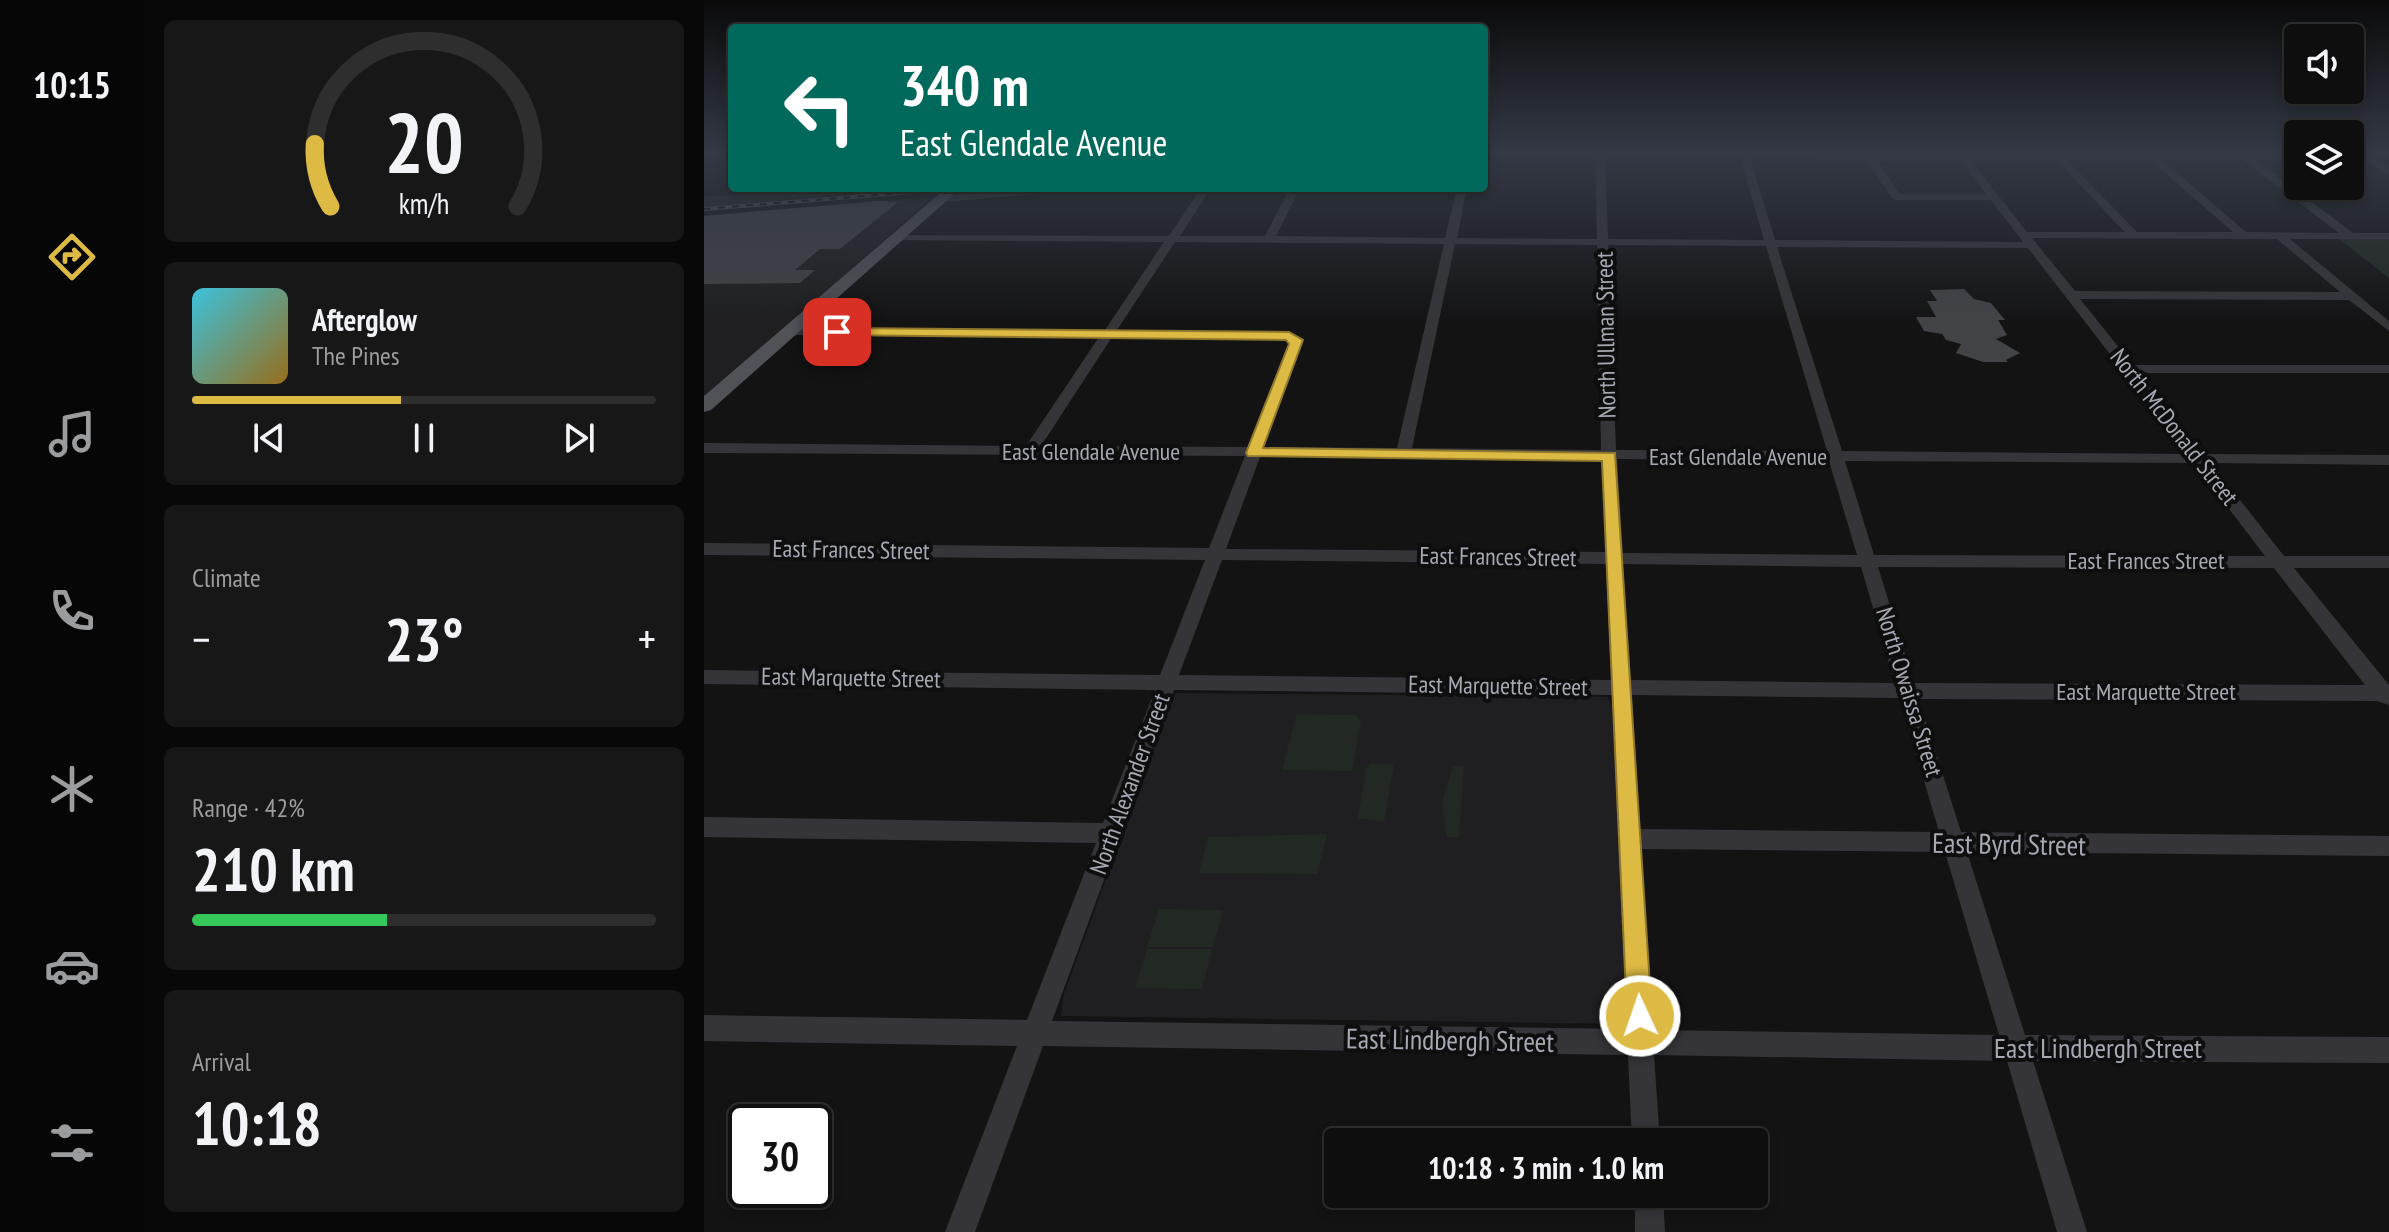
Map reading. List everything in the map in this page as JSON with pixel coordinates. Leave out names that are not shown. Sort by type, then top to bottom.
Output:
[{"type":"main road","points":[[704,406],[926,209]]},
{"type":"street","points":[[1029,452],[1192,209]]},
{"type":"street","points":[[1269,240],[1284,209]]},
{"type":"street","points":[[1403,454],[1458,209]]},
{"type":"street","name":"North Ullman Street","points":[[1603,209],[1609,456],[1645,1128]]},
{"type":"street","name":"North Owaissa Street","points":[[1760,209],[1835,458],[1910,691],[2072,1232]]},
{"type":"street","name":"North McDonald Street","points":[[2005,209],[2387,696]]},
{"type":"street","points":[[2109,209],[2135,236]]},
{"type":"street","points":[[2213,209],[2244,236]]},
{"type":"street","points":[[2315,209],[2351,236]]},
{"type":"street","points":[[894,237],[1771,244],[2135,236],[2389,236]]},
{"type":"street","points":[[2280,236],[2389,327]]},
{"type":"street","points":[[2071,295],[2353,296]]},
{"type":"street","points":[[788,331],[1109,334]]},
{"type":"street","name":"North Alexander Street","points":[[960,1232],[1295,344],[1292,337],[1109,334]]},
{"type":"street","points":[[2129,369],[2389,369]]},
{"type":"street","name":"East Glendale Avenue","points":[[704,448],[2389,460]]},
{"type":"street","name":"East Frances Street","points":[[704,549],[1867,561],[2389,562]]},
{"type":"street","name":"East Marquette Street","points":[[704,677],[2387,696]]},
{"type":"street","points":[[704,827],[1112,833]]},
{"type":"street","name":"East Byrd Street","points":[[1629,839],[2389,846]]},
{"type":"street","name":"East Lindbergh Street","points":[[704,1028],[2018,1048],[2389,1050]]},
{"type":"street","points":[[1649,1208],[1650,1232]]},
{"type":"shaded area","points":[[774,209],[918,209],[704,396],[704,215]]},
{"type":"shaded area","points":[[2339,239],[2389,239],[2389,278]]},
{"type":"shaded area","points":[[1177,693],[1608,697],[1612,707],[1616,784],[1626,1014],[1623,1024],[1061,1016],[1063,997],[1172,698]]},
{"type":"shaded area","points":[[1297,714],[1355,715],[1361,721],[1352,771],[1282,770]]},
{"type":"shaded area","points":[[1370,764],[1394,764],[1384,822],[1358,818],[1366,769]]},
{"type":"shaded area","points":[[1453,765],[1464,766],[1459,837],[1447,837],[1442,803]]},
{"type":"shaded area","points":[[1327,834],[1317,874],[1199,873],[1208,837]]},
{"type":"shaded area","points":[[1159,909],[1223,910],[1213,947],[1147,947]]},
{"type":"shaded area","points":[[1147,949],[1212,949],[1202,989],[1135,988]]},
{"type":"building","points":[[780,209],[889,209],[840,249],[820,249],[795,270],[815,270],[800,283],[704,284],[704,216]]},
{"type":"building","points":[[1964,289],[1974,299],[1991,303],[2005,320],[1998,320],[2007,335],[1996,339],[2020,353],[2006,360],[2008,362],[1983,362],[1956,353],[1961,344],[1946,340],[1942,334],[1924,331],[1916,317],[1936,317],[1927,301],[1937,301],[1930,290]]},
{"type":"route","points":[[837,332],[1289,336],[1296,340],[1295,344],[1253,453],[1609,456],[1640,1016]]}]
